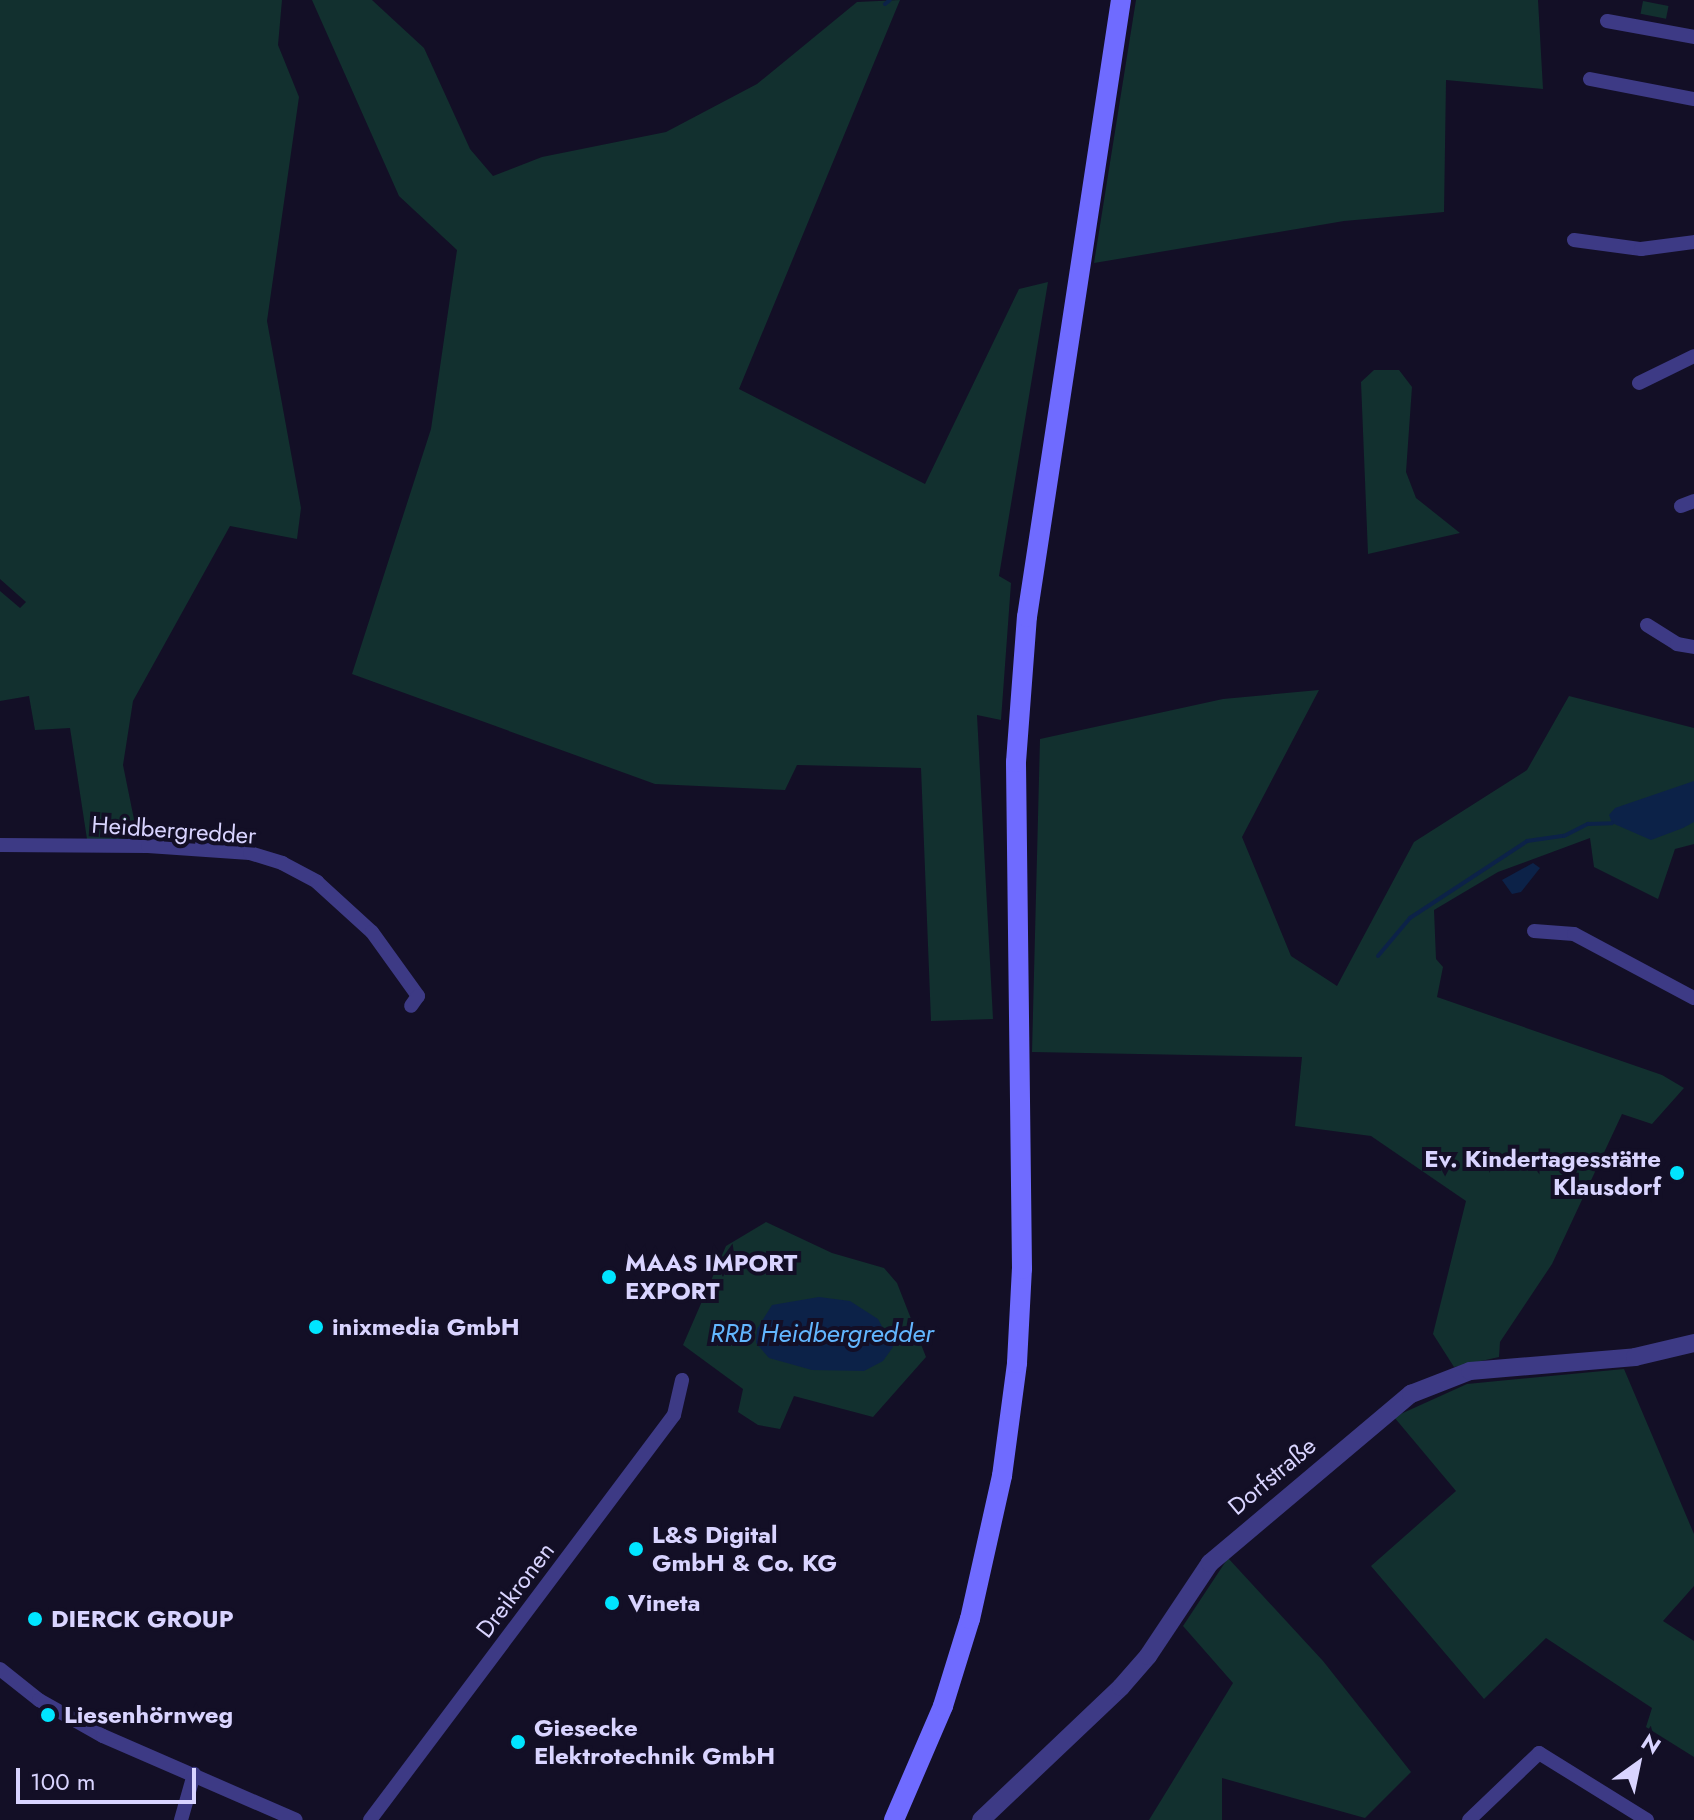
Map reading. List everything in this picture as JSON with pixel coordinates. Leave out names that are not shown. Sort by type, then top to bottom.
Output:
[{"type":"main road","points":[[894,1820],[943,1706],[970,1619],[1002,1476],[1017,1363],[1022,1269],[1016,762],[1025,632],[1121,0]]},
{"type":"street","points":[[1607,21],[1694,37]]},
{"type":"street","points":[[1590,79],[1694,99]]},
{"type":"street","points":[[1574,240],[1641,249],[1694,242]]},
{"type":"street","points":[[1639,383],[1694,356]]},
{"type":"street","points":[[1647,625],[1677,644],[1694,647]]},
{"type":"street","name":"Heidbergredder","points":[[0,845],[148,846],[250,853],[282,863],[317,882],[372,932],[418,996],[411,1006]]},
{"type":"street","points":[[1534,931],[1574,934],[1694,998]]},
{"type":"street","name":"Dorfstraße","points":[[981,1820],[1121,1687],[1210,1563],[1411,1394],[1470,1371],[1635,1357],[1694,1343]]},
{"type":"street","name":"Dreikronen","points":[[370,1820],[674,1415],[682,1380]]},
{"type":"street","points":[[0,1669],[39,1700],[103,1736],[296,1820]]},
{"type":"street","points":[[1469,1820],[1539,1753],[1647,1820]]},
{"type":"street","points":[[181,1820],[194,1774]]},
{"type":"green space","points":[[0,0],[282,0],[278,45],[299,97],[267,321],[301,508],[297,539],[230,526],[133,701],[123,765],[138,839],[87,839],[70,728],[35,730],[29,696],[0,701],[0,591],[20,608],[26,602],[0,579]]},
{"type":"green space","points":[[312,0],[372,0],[424,48],[470,149],[493,176],[542,157],[666,132],[757,84],[857,2],[900,0],[739,389],[925,484],[1019,289],[1048,282],[999,576],[1011,583],[1001,720],[977,715],[993,1019],[931,1021],[921,768],[797,765],[785,790],[655,784],[352,674],[431,429],[457,250],[399,196]]},
{"type":"green space","points":[[1136,0],[1538,0],[1543,89],[1446,80],[1444,212],[1344,221],[1094,263]]},
{"type":"green space","points":[[1643,1],[1669,6],[1666,19],[1641,14]]},
{"type":"green space","points":[[1374,370],[1399,370],[1412,387],[1406,472],[1416,498],[1460,533],[1368,554],[1361,382]]},
{"type":"green space","points":[[1319,690],[1242,837],[1291,956],[1337,986],[1414,842],[1527,770],[1569,696],[1694,728],[1694,844],[1675,849],[1658,899],[1594,867],[1590,838],[1498,872],[1434,910],[1436,959],[1443,967],[1437,997],[1662,1075],[1684,1088],[1652,1124],[1622,1114],[1552,1264],[1500,1342],[1499,1357],[1454,1367],[1433,1334],[1466,1201],[1371,1136],[1295,1126],[1302,1057],[1032,1052],[1040,739],[1223,699]]},
{"type":"green space","points":[[766,1222],[832,1253],[884,1268],[897,1283],[926,1357],[873,1417],[794,1396],[780,1429],[758,1425],[738,1412],[743,1389],[683,1345],[726,1246]]},
{"type":"green space","points":[[1624,1369],[1694,1534],[1694,1586],[1663,1621],[1694,1641],[1694,1757],[1646,1727],[1652,1708],[1546,1638],[1484,1699],[1371,1566],[1456,1491],[1394,1417],[1467,1384]]},
{"type":"green space","points":[[1228,1558],[1323,1661],[1411,1772],[1365,1818],[1222,1778],[1222,1820],[1149,1820],[1233,1683],[1183,1626]]},
{"type":"water","points":[[1694,781],[1694,822],[1683,828],[1651,840],[1612,823],[1609,815],[1615,808]]},
{"type":"water","points":[[1533,863],[1540,868],[1521,892],[1512,894],[1502,880]]},
{"type":"water","name":"RRB Heidbergredder","points":[[819,1297],[850,1301],[878,1319],[893,1347],[883,1361],[864,1371],[812,1370],[769,1358],[756,1343],[757,1329],[772,1305]]},
{"type":"waterway","points":[[885,4],[890,0]]},
{"type":"waterway","points":[[1378,956],[1410,918],[1527,841],[1564,836],[1588,824],[1612,823]]},
{"type":"place","name":"Ev. Kindertagesstätte Klausdorf","points":[[1677,1173]]},
{"type":"place","name":"MAAS IMPORT EXPORT","points":[[609,1277]]},
{"type":"place","name":"inixmedia GmbH","points":[[316,1327]]},
{"type":"place","name":"L&S Digital GmbH & Co. KG","points":[[636,1549]]},
{"type":"place","name":"Vineta","points":[[612,1603]]},
{"type":"place","name":"DIERCK GROUP","points":[[35,1619]]},
{"type":"place","name":"Liesenhörnweg","points":[[48,1715]]},
{"type":"place","name":"Giesecke Elektrotechnik GmbH","points":[[518,1742]]}]
